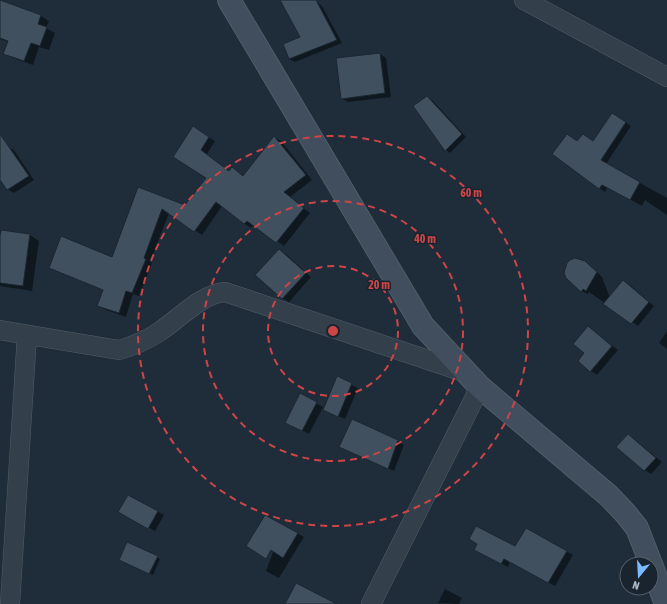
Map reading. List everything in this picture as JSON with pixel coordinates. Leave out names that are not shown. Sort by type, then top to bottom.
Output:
[{"type":"street","points":[[229,0],[423,326],[473,380],[608,496],[626,514],[638,528],[648,556]]},
{"type":"street","points":[[524,0],[667,77]]},
{"type":"street","points":[[0,330],[119,350],[135,345],[158,332],[207,297],[225,292],[473,380]]},
{"type":"street","points":[[10,604],[27,335]]},
{"type":"street","points":[[371,604],[473,380]]},
{"type":"street","points":[[659,585],[666,604]]},
{"type":"building","points":[[0,0],[41,15],[38,24],[47,27],[40,46],[31,43],[24,61],[3,54],[8,41],[0,38]]},
{"type":"building","points":[[280,0],[316,0],[337,40],[289,59],[283,44],[300,37]]},
{"type":"building","points":[[380,53],[385,93],[341,99],[336,58]]},
{"type":"building","points":[[427,96],[462,134],[445,151],[413,106]]},
{"type":"building","points":[[612,113],[626,122],[601,160],[640,182],[630,200],[602,185],[599,189],[552,154],[567,134],[577,141],[583,134],[593,141]]},
{"type":"building","points":[[193,126],[209,137],[201,150],[229,171],[232,167],[243,176],[274,136],[306,175],[284,192],[304,208],[276,243],[247,221],[244,224],[216,202],[194,232],[162,209],[144,258],[146,259],[132,293],[126,291],[119,313],[97,306],[103,290],[49,268],[61,236],[112,257],[138,187],[185,205],[206,178],[173,157]]},
{"type":"building","points":[[0,134],[29,176],[7,190],[0,180]]},
{"type":"building","points":[[1,230],[30,234],[23,286],[0,283]]},
{"type":"building","points":[[279,249],[306,273],[282,299],[255,275]]},
{"type":"building","points":[[575,258],[585,261],[597,272],[586,291],[583,289],[581,292],[566,278],[564,273],[567,263]]},
{"type":"building","points":[[623,280],[649,302],[631,324],[603,304]]},
{"type":"building","points":[[588,326],[612,346],[590,372],[578,361],[584,353],[573,344]]},
{"type":"building","points":[[337,376],[352,383],[338,417],[323,410]]},
{"type":"building","points":[[300,393],[317,402],[302,431],[285,423]]},
{"type":"building","points":[[352,419],[398,440],[388,469],[339,447]]},
{"type":"building","points":[[628,434],[656,458],[644,471],[616,447]]},
{"type":"building","points":[[128,495],[158,511],[148,529],[118,512]]},
{"type":"building","points":[[265,515],[298,533],[283,558],[271,550],[266,559],[246,546]]},
{"type":"building","points":[[476,526],[515,546],[526,528],[567,551],[548,583],[504,559],[501,564],[474,550],[477,544],[469,539]]},
{"type":"building","points":[[127,542],[158,556],[149,574],[119,560]]},
{"type":"building","points":[[296,583],[337,604],[285,604]]}]
